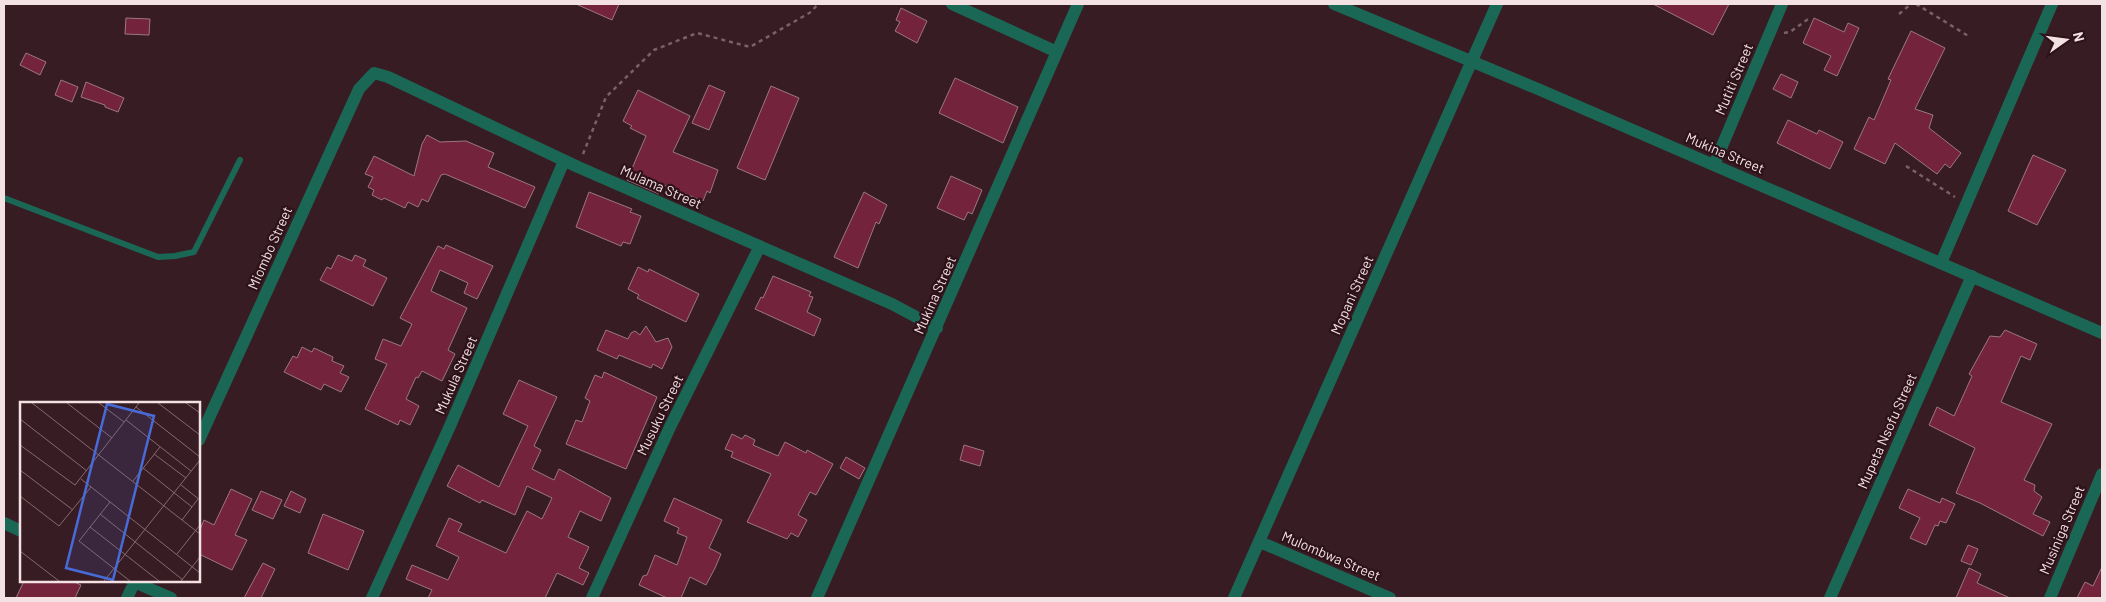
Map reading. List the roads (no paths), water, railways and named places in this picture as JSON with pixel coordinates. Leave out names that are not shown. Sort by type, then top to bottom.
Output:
[{"type":"street","points":[[952,4],[1057,52]]},
{"type":"street","name":"Mukina Street","points":[[817,598],[1078,4]]},
{"type":"street","name":"Mukina Street","points":[[1334,4],[1472,61],[2102,332]]},
{"type":"street","name":"Mopani Street","points":[[1234,598],[1497,4]]},
{"type":"street","name":"Mutiti Street","points":[[1714,165],[1782,4]]},
{"type":"street","points":[[1942,263],[2052,4]]},
{"type":"street","name":"Mulama Street","points":[[374,73],[388,77],[564,161],[892,304],[937,328]]},
{"type":"street","name":"Miombo Street","points":[[200,438],[359,89],[374,73]]},
{"type":"street","name":"Mukula Street","points":[[372,598],[454,418],[564,161]]},
{"type":"street","name":"Musuku Street","points":[[592,598],[670,427],[760,246]]},
{"type":"street","name":"Mupeta Nsofu Street","points":[[1830,598],[1972,276]]},
{"type":"street","name":"Musiniga Street","points":[[2050,598],[2102,474]]},
{"type":"street","points":[[4,523],[20,531]]},
{"type":"street","name":"Mulombwa Street","points":[[1260,542],[1390,598]]},
{"type":"street","points":[[127,598],[134,582]]},
{"type":"street","points":[[136,582],[171,598]]},
{"type":"lane","points":[[4,198],[158,257],[175,256],[194,252],[240,160]]}]
